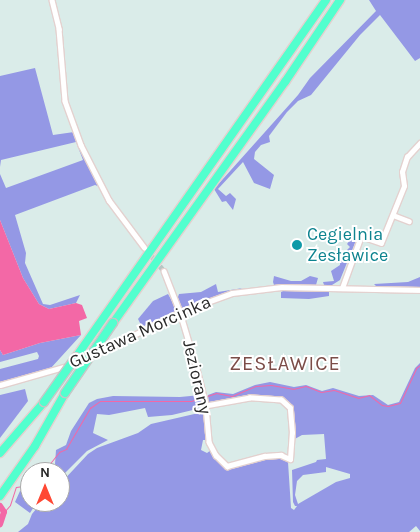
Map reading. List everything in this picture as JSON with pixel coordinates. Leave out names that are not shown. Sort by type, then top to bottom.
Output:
[{"type":"highway","points":[[2,450],[44,402],[326,0]]},
{"type":"highway","points":[[0,496],[51,421],[66,393],[113,323],[285,82],[340,0]]},
{"type":"street","points":[[52,0],[59,29],[65,101],[81,146],[109,200],[144,247]]},
{"type":"street","points":[[342,288],[361,236],[382,244],[404,186],[402,172],[407,157],[420,143]]},
{"type":"street","points":[[393,215],[409,221]]},
{"type":"street","name":"Jeziorany","points":[[164,271],[180,312],[206,406],[209,442],[222,463],[227,466],[265,456],[281,455],[290,459],[292,433],[290,408],[281,400],[250,398],[206,406]]},
{"type":"street","name":"Gustawa Morcinka","points":[[0,385],[77,363],[180,312],[213,299],[250,290],[282,287],[420,290]]},
{"type":"shaded area","points":[[369,0],[420,0],[420,58],[415,61],[380,15],[360,35],[311,95],[298,101],[287,112],[269,136],[270,142],[261,145],[255,152],[254,159],[274,175],[270,189],[254,183],[243,162],[218,189],[226,196],[230,193],[236,199],[233,210],[226,201],[222,202],[214,189],[298,95],[310,78],[376,11]]},
{"type":"shaded area","points":[[35,68],[53,135],[74,132],[85,159],[100,187],[95,185],[15,215],[26,253],[25,263],[43,304],[50,305],[80,295],[76,303],[49,309],[39,304],[23,278],[0,220],[0,174],[6,188],[83,160],[76,142],[1,160],[0,167],[0,76]]},
{"type":"shaded area","points":[[0,220],[23,278],[39,304],[49,309],[76,303],[82,305],[87,318],[79,321],[81,335],[40,343],[3,355],[0,350]]},
{"type":"shaded area","points":[[356,232],[359,233],[340,280],[332,285],[324,285],[323,282],[334,281],[331,271],[340,265],[341,251],[346,251],[350,247],[347,244]]},
{"type":"shaded area","points":[[274,276],[291,281],[301,281],[310,276],[318,278],[316,285],[274,285]]},
{"type":"shaded area","points":[[420,277],[420,287],[377,287],[374,284],[408,282]]},
{"type":"shaded area","points":[[216,284],[218,292],[243,288],[182,308],[177,300],[179,294],[201,292]]},
{"type":"shaded area","points":[[285,290],[329,291],[329,296],[309,299],[281,298],[281,292]]},
{"type":"shaded area","points":[[168,294],[176,308],[174,312],[142,327],[138,319],[153,301]]},
{"type":"shaded area","points":[[81,335],[50,369],[0,382],[0,369],[38,359],[39,356],[37,352],[0,362],[0,350],[3,355],[40,343]]},
{"type":"shaded area","points":[[420,363],[420,531],[416,526],[409,532],[18,532],[28,524],[34,512],[70,512],[70,473],[88,454],[97,448],[138,433],[151,424],[203,412],[207,440],[203,440],[201,450],[207,453],[211,450],[223,466],[227,467],[265,457],[285,457],[288,462],[291,508],[294,510],[297,506],[293,502],[292,470],[317,460],[326,459],[324,434],[302,435],[293,440],[291,407],[288,401],[281,398],[250,396],[209,402],[208,395],[216,392],[233,394],[255,385],[270,382],[294,387],[306,385],[322,391],[333,388],[359,396],[373,395],[388,405],[399,402],[415,368]],"holes":[[[326,467],[350,474],[350,478],[336,482],[298,504],[295,495],[297,481],[303,475],[326,472]]]},
{"type":"shaded area","points":[[25,389],[28,401],[0,438],[0,395]]},
{"type":"shaded area","points":[[201,395],[203,404],[197,409],[172,415],[148,417],[145,408],[109,415],[97,414],[93,433],[108,440],[87,451],[70,468],[70,462],[55,462],[56,450],[66,445],[71,431],[89,403],[97,399],[113,396],[180,397]]},
{"type":"shaded area","points":[[20,491],[20,506],[15,502]]},
{"type":"waterway","points":[[207,396],[216,393],[232,396],[256,386],[271,385],[293,389],[306,386],[321,392],[334,390],[358,398],[369,395],[382,405],[388,406],[400,403],[416,368],[420,365]]},
{"type":"waterway","points":[[51,462],[59,452],[66,449],[90,408],[100,401],[191,401],[201,398]]},
{"type":"waterway","points":[[4,512],[10,505],[16,487],[20,486]]},
{"type":"waterway","points":[[0,506],[4,512],[0,524]]},
{"type":"tunnel","points":[[148,251],[164,271]]},
{"type":"place","name":"Cegielnia Zesławice","points":[[297,245]]},
{"type":"district","name":"ZESŁAWICE","points":[[285,363]]}]
